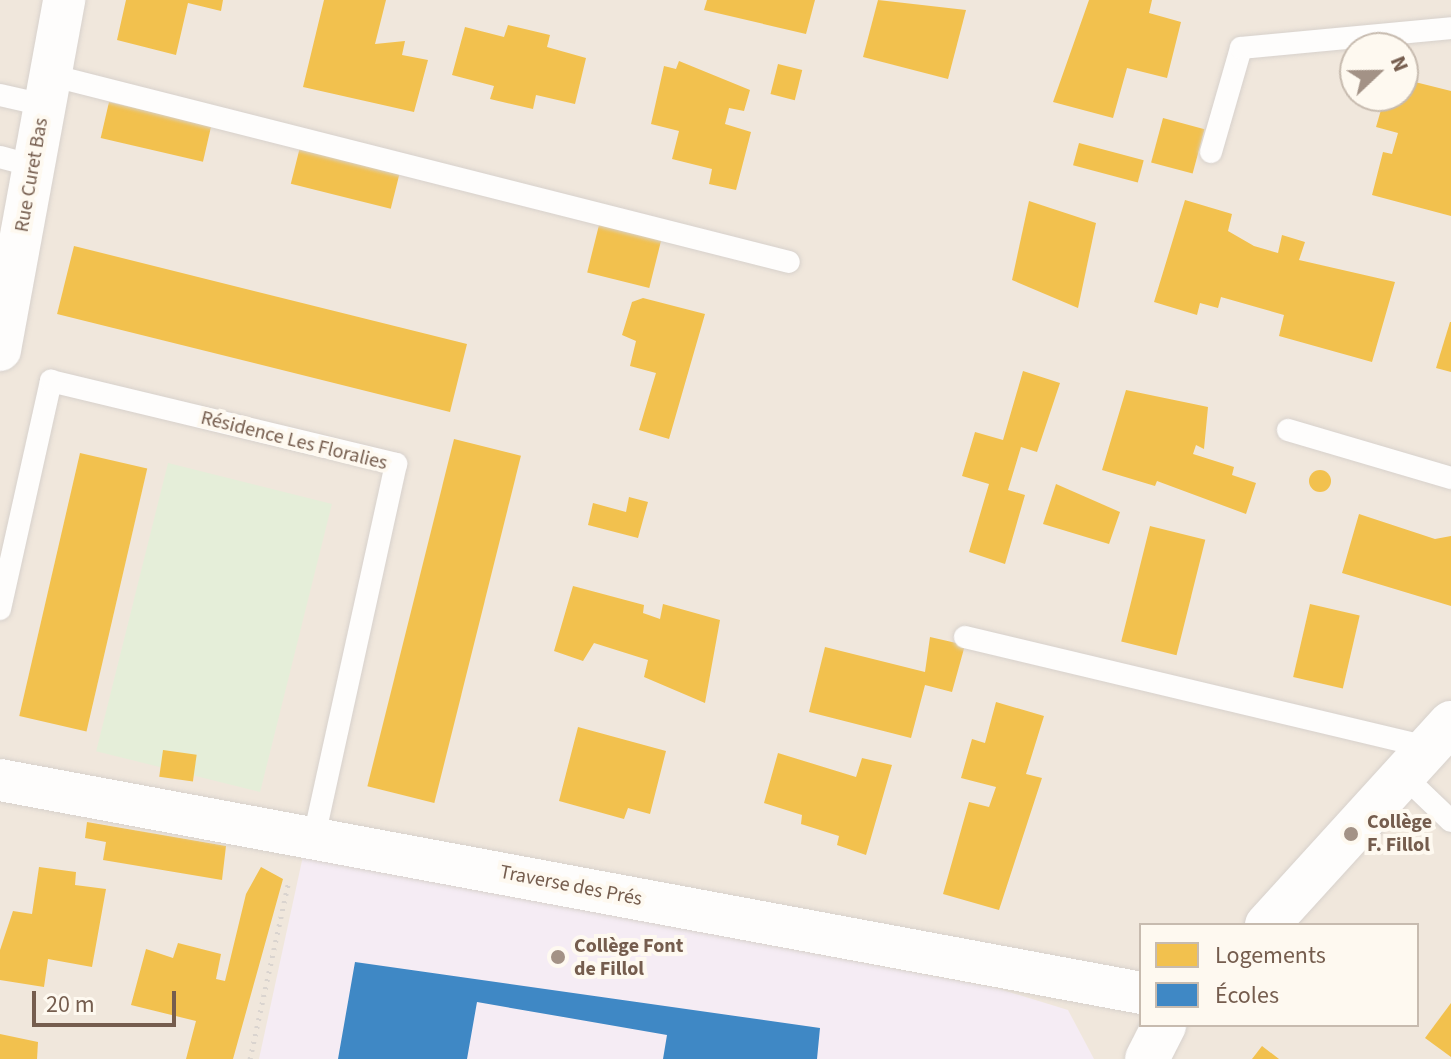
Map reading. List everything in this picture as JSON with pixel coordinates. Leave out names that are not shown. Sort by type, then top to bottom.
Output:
[{"type":"street","name":"Rue Curet Bas","points":[[0,350],[17,162],[47,90],[64,0]]},
{"type":"street","points":[[1269,923],[1429,749]]},
{"type":"street","name":"Traverse des Prés","points":[[0,780],[1139,993]]},
{"type":"street","points":[[1147,1059],[1163,1027]]},
{"type":"lane","points":[[1211,152],[1241,48],[1451,28]]},
{"type":"lane","points":[[0,95],[47,90],[789,262]]},
{"type":"lane","name":"Résidence Les Floralies","points":[[0,609],[51,381],[396,464],[307,837]]},
{"type":"lane","points":[[1288,430],[1451,478]]},
{"type":"lane","points":[[965,637],[1429,749],[1451,821]]},
{"type":"path","points":[[250,1059],[307,837]]},
{"type":"shaded area","points":[[0,0],[1451,0],[1451,1059],[0,1059]]},
{"type":"shaded area","name":"Collège Font de Fillol","points":[[303,856],[996,988],[1068,1010],[1094,1059],[259,1059]]},
{"type":"green space","points":[[168,463],[332,504],[260,792],[96,751]]},
{"type":"building: Logements","points":[[126,0],[223,0],[221,11],[188,3],[176,55],[117,40]]},
{"type":"building: Logements","points":[[324,0],[386,0],[375,44],[405,41],[402,55],[428,60],[414,112],[303,87]]},
{"type":"building: Logements","points":[[707,0],[815,0],[806,34],[704,10]]},
{"type":"building: Logements","points":[[878,0],[966,10],[948,79],[863,57]]},
{"type":"building: Logements","points":[[1089,0],[1152,0],[1149,13],[1181,22],[1167,78],[1127,68],[1113,118],[1053,102]]},
{"type":"building: Logements","points":[[508,25],[550,35],[547,47],[586,58],[575,104],[536,95],[533,109],[490,99],[494,86],[452,75],[465,27],[504,37]]},
{"type":"building: Logements","points":[[679,61],[750,90],[744,111],[729,108],[725,124],[751,132],[736,190],[709,184],[712,169],[672,159],[679,131],[651,124],[664,66],[676,69]]},
{"type":"building: Logements","points":[[778,64],[802,70],[795,100],[771,94]]},
{"type":"building: Logements","points":[[1419,83],[1451,91],[1451,216],[1372,195],[1383,152],[1392,154],[1398,133],[1376,127],[1380,112],[1419,112]]},
{"type":"building: Logements","points":[[109,102],[211,126],[203,162],[101,138]]},
{"type":"building: Logements","points":[[1163,118],[1205,129],[1193,174],[1151,162]]},
{"type":"building: Logements","points":[[1079,143],[1144,160],[1138,183],[1073,165]]},
{"type":"building: Logements","points":[[300,147],[400,172],[391,209],[291,184]]},
{"type":"building: Logements","points":[[1185,200],[1232,214],[1228,231],[1254,246],[1278,253],[1282,235],[1305,242],[1299,260],[1395,282],[1372,362],[1279,336],[1284,315],[1221,297],[1218,308],[1200,303],[1197,315],[1154,302]]},
{"type":"building: Logements","points":[[1029,201],[1096,223],[1078,308],[1012,280]]},
{"type":"building: Logements","points":[[600,221],[662,236],[649,288],[587,272]]},
{"type":"building: Logements","points":[[74,246],[467,344],[450,412],[57,314]]},
{"type":"building: Logements","points":[[643,298],[705,314],[669,439],[639,430],[656,373],[630,366],[636,341],[622,335],[632,302]]},
{"type":"building: Logements","points":[[1451,322],[1451,372],[1436,368]]},
{"type":"building: Logements","points":[[1023,371],[1060,383],[1037,452],[1021,447],[1008,490],[1025,495],[1005,564],[969,552],[989,484],[962,476],[975,432],[1003,440]]},
{"type":"building: Logements","points":[[1126,390],[1208,407],[1204,449],[1196,445],[1193,454],[1234,467],[1232,475],[1256,483],[1246,514],[1157,481],[1155,486],[1102,470]]},
{"type":"building: Logements","points":[[454,439],[521,456],[434,803],[367,786]]},
{"type":"building: Logements","points":[[80,453],[147,469],[86,732],[19,716]]},
{"type":"building: Logements","points":[[1316,470],[1324,470],[1331,481],[1324,492],[1316,492],[1309,485],[1309,477]]},
{"type":"building: Logements","points":[[1056,484],[1120,512],[1109,544],[1043,524]]},
{"type":"building: Logements","points":[[629,497],[648,502],[638,538],[588,525],[593,503],[626,512]]},
{"type":"building: Logements","points":[[1359,514],[1435,539],[1451,536],[1451,606],[1342,573]]},
{"type":"building: Logements","points":[[1150,526],[1205,540],[1177,655],[1121,641]]},
{"type":"building: Logements","points":[[573,586],[644,605],[643,613],[660,619],[663,604],[720,620],[705,703],[644,677],[648,660],[594,643],[583,661],[554,651]]},
{"type":"building: Logements","points":[[1310,604],[1360,615],[1343,689],[1293,677]]},
{"type":"building: Logements","points":[[930,637],[965,645],[952,692],[925,685],[911,738],[809,712],[825,647],[925,672]]},
{"type":"building: Logements","points":[[996,702],[1044,716],[1026,774],[1042,778],[999,910],[943,894],[969,802],[989,807],[996,787],[961,778],[972,739],[985,743]]},
{"type":"building: Logements","points":[[578,727],[666,751],[650,814],[628,808],[624,819],[559,801]]},
{"type":"building: Logements","points":[[163,750],[197,755],[193,781],[159,777]]},
{"type":"building: Logements","points":[[778,753],[856,777],[862,758],[892,765],[866,855],[837,845],[839,836],[801,824],[802,815],[764,803]]},
{"type":"building: Logements","points":[[87,822],[226,846],[222,880],[103,860],[106,842],[85,838]]},
{"type":"building: Logements","points":[[39,867],[76,872],[75,885],[106,889],[92,967],[48,959],[44,987],[0,980],[0,950],[13,911],[32,914]]},
{"type":"building: Logements","points":[[261,867],[283,879],[233,1059],[186,1059],[196,1021],[131,1005],[146,949],[173,958],[178,943],[221,954],[216,979],[225,981],[246,894]]},
{"type":"building: Logements","points":[[1451,1003],[1451,1057],[1425,1038]]},
{"type":"building: Logements","points":[[0,1034],[38,1042],[37,1059],[0,1059]]},
{"type":"building: Logements","points":[[1262,1046],[1279,1059],[1252,1059]]},
{"type":"building: Écoles","points":[[355,962],[820,1028],[817,1059],[663,1059],[667,1035],[477,1002],[467,1059],[338,1059]]},
{"type":"place","name":"Collège F. Fillol","points":[[1351,834]]},
{"type":"place","name":"Collège Font de Fillol","points":[[558,957]]}]
